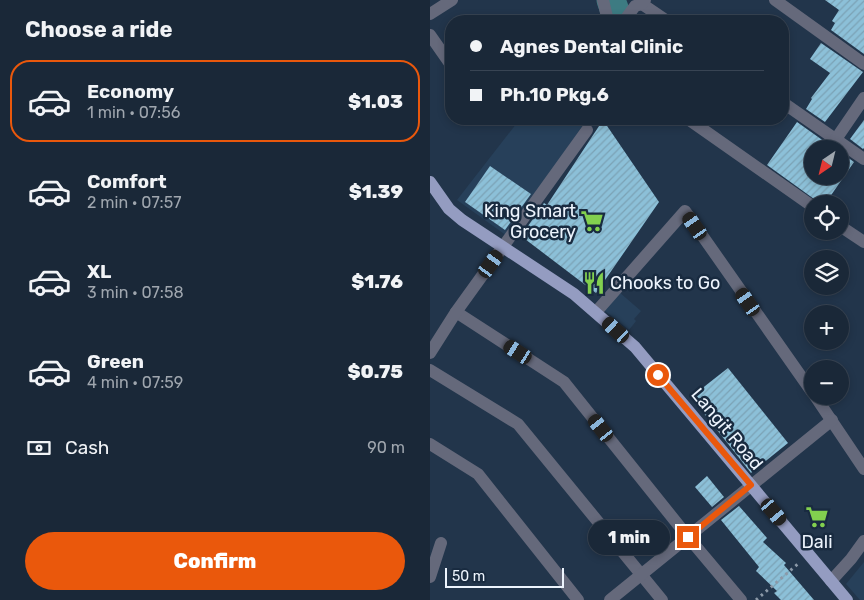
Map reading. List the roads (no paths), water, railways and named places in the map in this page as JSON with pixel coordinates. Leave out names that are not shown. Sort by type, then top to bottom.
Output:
[{"type":"main road","name":"Langit Road","points":[[430,182],[450,209],[462,220],[574,294],[635,347],[847,600]]},
{"type":"street","points":[[430,14],[452,0]]},
{"type":"street","points":[[603,0],[607,15]]},
{"type":"street","points":[[775,0],[864,64]]},
{"type":"street","points":[[628,15],[635,6],[643,2],[659,15]]},
{"type":"street","points":[[430,35],[445,56]]},
{"type":"street","points":[[836,139],[864,98]]},
{"type":"street","points":[[789,107],[864,159]]},
{"type":"street","points":[[697,125],[804,200]]},
{"type":"street","points":[[430,353],[456,312],[586,130]]},
{"type":"street","points":[[596,312],[685,211],[804,381]]},
{"type":"street","points":[[849,232],[864,242]]},
{"type":"street","points":[[456,312],[564,382],[741,600]]},
{"type":"street","points":[[430,370],[518,424],[662,600]]},
{"type":"street","points":[[821,405],[864,469]]},
{"type":"street","points":[[610,600],[832,420]]},
{"type":"street","points":[[430,444],[478,474],[578,600]]},
{"type":"street","points":[[831,581],[864,541]]},
{"type":"street","points":[[430,577],[441,543]]},
{"type":"waterway","points":[[611,0],[615,15]]},
{"type":"place","name":"King Smart Grocery","points":[[592,221]]},
{"type":"place","name":"Chooks to Go","points":[[594,283]]},
{"type":"place","name":"Dali","points":[[817,517]]}]
